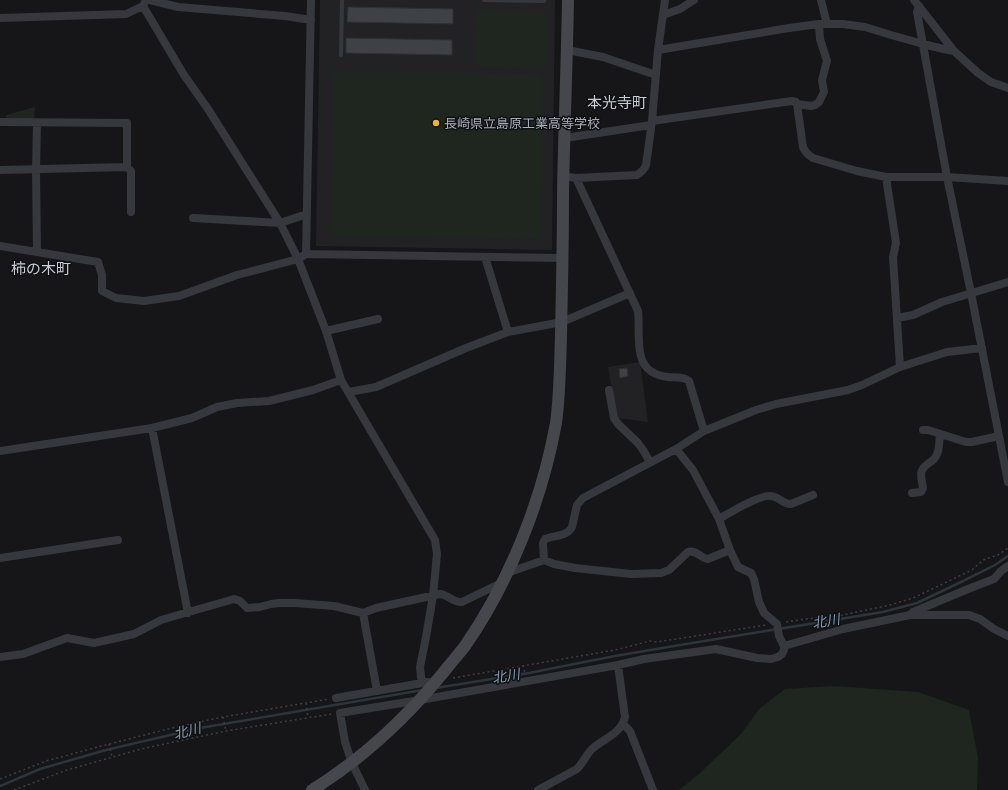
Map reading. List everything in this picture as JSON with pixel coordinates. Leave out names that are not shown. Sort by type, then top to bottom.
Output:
[{"type":"street","points":[[306,254],[312,0]]},
{"type":"street","points":[[312,790],[352,763],[380,739],[421,698],[431,683],[464,647],[482,620],[522,542],[540,487],[556,421],[560,376],[563,258],[570,177],[565,138],[568,0]]},
{"type":"street","points":[[570,177],[636,175],[644,170],[646,165],[658,50],[665,0]]},
{"type":"street","points":[[663,15],[680,9],[694,0]]},
{"type":"street","points":[[565,138],[792,101],[796,102],[797,104],[811,106],[815,105],[819,102],[824,92],[822,80],[827,61],[820,39],[823,24],[820,0]]},
{"type":"street","points":[[0,18],[126,14],[147,2],[178,7],[285,16],[311,20]]},
{"type":"street","points":[[147,2],[184,75],[208,109],[280,223],[298,259],[326,331],[341,380],[435,540],[437,554],[426,637],[420,667],[421,677],[431,683]]},
{"type":"street","points":[[916,3],[947,177],[1008,482]]},
{"type":"street","points":[[916,3],[954,51],[978,74],[991,82],[1008,88]]},
{"type":"street","points":[[658,50],[789,28],[823,24],[843,24],[865,27],[923,44],[954,51]]},
{"type":"street","points":[[567,50],[603,57],[656,74]]},
{"type":"street","points":[[797,104],[803,147],[805,152],[813,158],[857,171],[886,177],[947,177],[1008,181]]},
{"type":"street","points":[[0,122],[128,123],[126,167]]},
{"type":"street","points":[[37,123],[37,251]]},
{"type":"street","points":[[0,170],[126,167],[131,171],[131,212]]},
{"type":"street","points":[[570,177],[638,311],[639,346],[642,360],[648,370],[656,375],[667,378],[685,378],[689,381],[704,431]]},
{"type":"street","points":[[886,177],[896,243],[893,257],[900,367]]},
{"type":"street","points":[[193,218],[280,223],[307,214]]},
{"type":"street","points":[[0,246],[98,262],[102,275],[102,291],[116,298],[144,300],[179,296],[237,275],[298,259],[306,254],[563,258]]},
{"type":"street","points":[[485,257],[508,332]]},
{"type":"street","points":[[897,318],[913,315],[942,302],[1008,282]]},
{"type":"street","points":[[349,392],[376,387],[466,348],[508,332],[562,322],[630,293]]},
{"type":"street","points":[[326,331],[378,319]]},
{"type":"street","points":[[544,560],[544,539],[571,531],[577,505],[584,498],[676,449],[704,431],[756,410],[776,404],[848,390],[900,367],[947,352],[982,348]]},
{"type":"street","points":[[0,451],[152,428],[192,418],[217,407],[237,403],[269,401],[313,390],[341,380]]},
{"type":"street","points":[[609,390],[614,418],[618,424],[638,443],[650,462]]},
{"type":"street","points":[[152,428],[188,613]]},
{"type":"street","points":[[923,430],[966,442],[999,436]]},
{"type":"street","points":[[912,493],[921,492],[923,488],[921,472],[922,469],[934,460],[936,456],[940,434]]},
{"type":"street","points":[[365,790],[352,763],[345,742],[340,713],[618,665],[644,659],[716,649],[757,658],[778,658],[782,654],[784,646],[779,636],[777,625],[764,613],[759,602],[754,579],[751,573],[738,567],[719,519],[693,470],[676,449]]},
{"type":"street","points":[[719,519],[766,496],[773,496],[783,502],[791,504],[813,495]]},
{"type":"street","points":[[0,558],[118,540]]},
{"type":"street","points":[[0,657],[23,654],[67,638],[94,643],[134,634],[161,620],[234,599],[240,601],[247,608],[279,603],[295,603],[334,606],[363,613],[376,608],[442,594],[454,601],[462,602],[505,577],[544,560],[554,564],[575,568],[631,574],[661,573],[669,570],[690,551],[708,559],[730,550]]},
{"type":"street","points":[[910,615],[913,612],[994,579],[1008,566]]},
{"type":"street","points":[[363,613],[377,691]]},
{"type":"street","points":[[784,646],[842,629],[910,615],[969,615],[980,619],[994,629],[1008,636]]},
{"type":"street","points":[[538,790],[577,769],[592,749],[619,729],[623,724],[625,717],[618,665]]},
{"type":"street","points":[[336,698],[431,683]]},
{"type":"street","points":[[623,724],[630,731],[653,790]]},
{"type":"lane","points":[[341,55],[342,0]]},
{"type":"lane","points":[[484,0],[544,0]]},
{"type":"path","points":[[431,683],[523,665],[615,652],[650,641],[657,642],[777,625],[806,619],[838,616],[896,603],[913,598],[972,570],[983,560],[998,555],[1008,548]]},
{"type":"path","points":[[0,779],[46,761],[176,727],[223,717],[336,698]]},
{"type":"path","points":[[306,704],[308,716]]},
{"type":"path","points":[[14,790],[67,770],[111,756],[140,749],[308,716],[340,713]]},
{"type":"path","points":[[223,717],[226,731]]},
{"type":"path","points":[[109,745],[111,756]]},
{"type":"shaded area","name":"長崎県立島原工業高等学校","points":[[320,0],[555,0],[552,250],[316,246]]},
{"type":"shaded area","points":[[475,10],[545,11],[545,67],[474,66]]},
{"type":"shaded area","points":[[334,70],[543,74],[540,239],[331,235]]},
{"type":"shaded area","points":[[35,107],[34,120],[6,120],[6,115]]},
{"type":"shaded area","points":[[640,362],[648,422],[617,418],[608,367]]},
{"type":"shaded area","points":[[834,686],[918,692],[969,710],[978,758],[977,790],[679,790],[699,774],[741,734],[759,709],[785,689]]},
{"type":"building","points":[[348,7],[453,9],[453,24],[347,22]]},
{"type":"building","points":[[346,38],[452,40],[452,55],[346,53]]},
{"type":"building","points":[[627,368],[628,376],[620,378],[619,369]]},
{"type":"waterway","name":"北川","points":[[436,688],[529,673],[615,656],[883,612],[917,603],[995,565],[1008,556]]},
{"type":"waterway","name":"北川","points":[[0,786],[40,769],[106,750],[200,728],[423,690]]},
{"type":"place","name":"長崎県立島原工業高等学校","points":[[436,123]]},
{"type":"district","name":"本光寺町","points":[[617,103]]},
{"type":"district","name":"柿の木町","points":[[41,269]]}]
